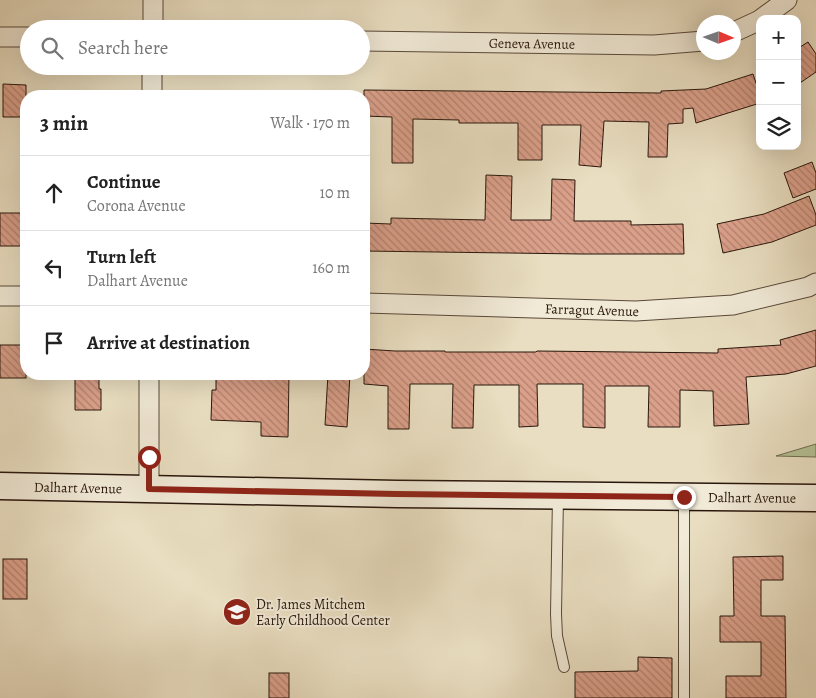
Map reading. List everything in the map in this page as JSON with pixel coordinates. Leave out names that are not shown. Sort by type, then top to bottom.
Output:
[{"type":"main road","name":"Dalhart Avenue","points":[[0,486],[558,496],[816,498]]},
{"type":"street","points":[[153,0],[153,20]]},
{"type":"street","points":[[766,15],[787,0]]},
{"type":"street","points":[[741,28],[756,21]]},
{"type":"street","points":[[0,37],[20,37]]},
{"type":"street","name":"Geneva Avenue","points":[[370,41],[654,44],[696,41]]},
{"type":"street","points":[[152,75],[152,90]]},
{"type":"street","name":"Farragut Avenue","points":[[370,303],[636,311],[733,305],[808,287],[816,283]]},
{"type":"street","points":[[0,296],[20,296]]},
{"type":"street","points":[[149,489],[150,380]]},
{"type":"lane","points":[[558,496],[556,614],[557,636],[564,667]]},
{"type":"lane","points":[[684,497],[684,698]]},
{"type":"green space","points":[[816,444],[816,457],[776,456]]},
{"type":"building","points":[[808,42],[816,54],[816,72],[801,82],[801,60],[801,46]]},
{"type":"building","points":[[753,74],[756,83],[756,104],[696,123],[693,108],[683,109],[683,123],[668,124],[667,157],[648,157],[649,122],[604,121],[601,167],[579,165],[581,125],[542,125],[542,160],[518,160],[518,123],[459,123],[459,120],[413,119],[413,163],[392,163],[392,117],[370,116],[370,90],[661,93],[661,91],[706,89]]},
{"type":"building","points":[[3,84],[26,85],[26,90],[20,90],[20,117],[3,117]]},
{"type":"building","points":[[812,162],[816,173],[816,189],[793,198],[784,173]]},
{"type":"building","points":[[486,175],[512,176],[511,220],[551,220],[552,179],[575,180],[574,221],[631,221],[631,225],[683,224],[684,254],[370,251],[370,223],[391,224],[391,218],[485,220]]},
{"type":"building","points":[[809,196],[816,215],[816,225],[772,242],[723,253],[717,224],[764,214]]},
{"type":"building","points":[[0,213],[20,213],[20,246],[0,246]]},
{"type":"building","points":[[816,330],[816,366],[786,374],[746,377],[749,424],[714,426],[713,391],[680,390],[680,427],[648,427],[649,386],[605,386],[605,428],[583,427],[583,384],[537,384],[538,426],[519,427],[519,385],[474,385],[473,428],[452,428],[453,384],[410,384],[409,429],[388,429],[388,386],[364,384],[364,380],[370,380],[370,349],[445,352],[718,353],[718,349],[781,345],[780,340]]},
{"type":"building","points":[[0,345],[20,345],[20,378],[0,378]]},
{"type":"building","points":[[75,380],[99,380],[101,410],[75,410]]},
{"type":"building","points":[[216,380],[289,380],[288,437],[261,436],[261,422],[211,420],[212,390],[216,390]]},
{"type":"building","points":[[328,380],[350,380],[347,427],[325,425]]},
{"type":"building","points":[[783,556],[783,580],[761,580],[761,616],[785,616],[786,698],[726,698],[726,676],[761,676],[761,642],[720,642],[720,616],[734,616],[733,557]]},
{"type":"building","points":[[3,559],[27,559],[27,599],[3,599]]},
{"type":"building","points":[[638,657],[672,658],[672,698],[575,698],[575,672],[638,671]]},
{"type":"building","points":[[269,673],[289,673],[289,698],[269,698]]},
{"type":"place","name":"Dr. James Mitchem Early Childhood Center","points":[[237,612]]},
{"type":"route","points":[[149,457],[149,489],[684,497]]}]
